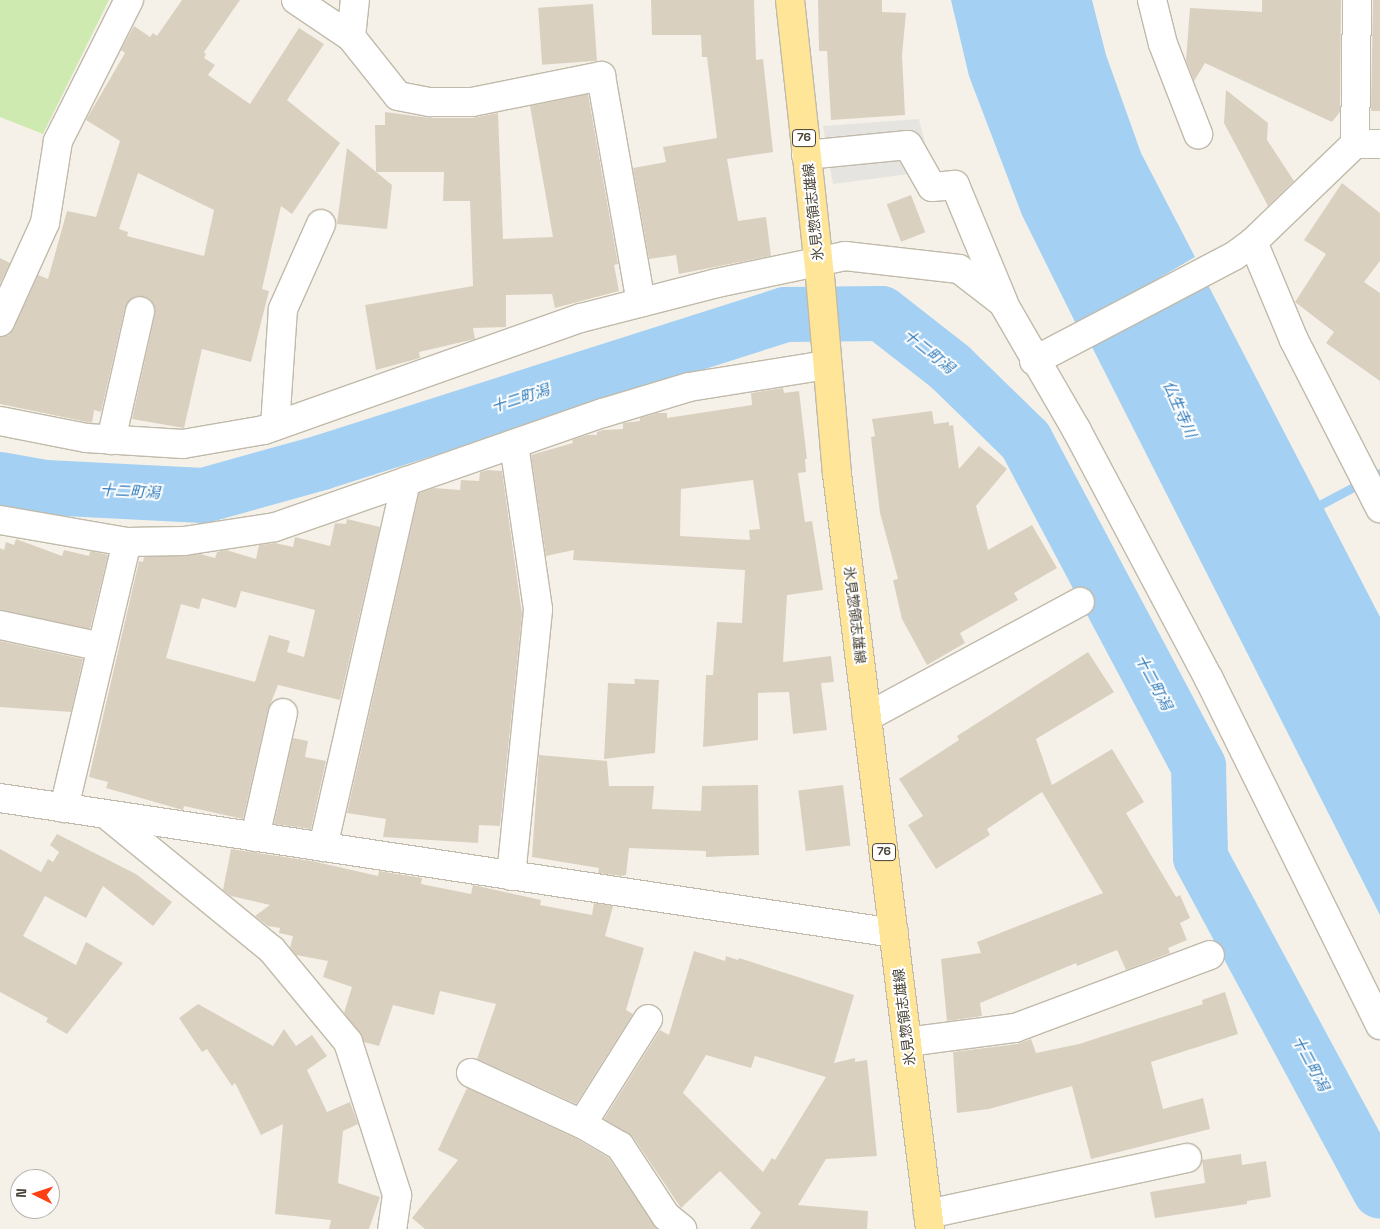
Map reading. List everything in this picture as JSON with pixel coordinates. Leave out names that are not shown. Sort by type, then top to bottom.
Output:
[{"type":"main road","name":"氷見惣領志雄線","points":[[790,0],[819,270],[826,360],[867,718],[929,1222]]},
{"type":"street","points":[[0,322],[45,222],[58,141],[129,0]]},
{"type":"street","points":[[296,0],[351,37],[398,96],[430,102],[472,102],[601,76],[641,303]]},
{"type":"street","points":[[351,37],[355,0]]},
{"type":"street","points":[[1152,0],[1163,44],[1198,134]]},
{"type":"street","points":[[1034,361],[1244,249],[1367,144],[1357,0]]},
{"type":"street","points":[[806,155],[908,145],[932,187],[954,185],[1003,303],[1034,361],[1076,429],[1209,679],[1380,1024]]},
{"type":"street","points":[[275,426],[283,308],[321,224]]},
{"type":"street","points":[[1244,249],[1294,340],[1380,508]]},
{"type":"street","points":[[0,421],[86,438],[183,444],[275,426],[580,318],[717,284],[819,270],[845,256],[959,269],[1003,303]]},
{"type":"street","points":[[111,440],[140,311]]},
{"type":"street","points":[[0,520],[127,542],[184,540],[275,527],[514,444],[690,387],[826,360]]},
{"type":"street","points":[[511,876],[538,609],[514,444]]},
{"type":"street","points":[[323,848],[406,482]]},
{"type":"street","points":[[64,808],[127,542]]},
{"type":"street","points":[[867,718],[1080,602]]},
{"type":"street","points":[[0,625],[102,647]]},
{"type":"street","points":[[255,837],[283,713]]},
{"type":"street","points":[[0,798],[894,933]]},
{"type":"street","points":[[107,815],[272,950],[348,1042],[397,1195],[392,1229]]},
{"type":"street","points":[[907,1042],[1015,1028],[1210,955]]},
{"type":"street","points":[[582,1124],[648,1018]]},
{"type":"street","points":[[471,1072],[582,1124],[620,1146],[666,1216],[682,1229]]},
{"type":"street","points":[[929,1222],[1187,1158]]},
{"type":"green space","points":[[0,0],[109,0],[43,134],[0,117]]},
{"type":"shaded area","points":[[919,119],[932,171],[833,184],[823,126]]},
{"type":"water","points":[[951,0],[1092,0],[1106,55],[1141,153],[1195,257],[1077,326],[1022,215],[969,76]]},
{"type":"water","name":"仏生寺川","points":[[1207,283],[1380,617],[1380,915],[1091,345]]},
{"type":"building","points":[[182,0],[240,0],[204,52],[206,54],[204,58],[215,65],[208,75],[250,104],[299,28],[324,44],[287,100],[340,143],[292,214],[281,206],[262,289],[269,291],[251,362],[202,349],[184,428],[132,419],[155,314],[150,299],[136,296],[125,308],[101,412],[94,410],[92,423],[0,404],[0,337],[9,335],[14,328],[38,275],[48,279],[67,211],[96,217],[120,141],[86,120],[125,53],[121,50],[134,26],[150,37],[153,33],[157,36]],"holes":[[[138,173],[214,210],[204,256],[127,236],[128,232],[119,229]]]},
{"type":"building","points":[[651,0],[754,0],[756,60],[763,59],[773,152],[727,159],[738,221],[766,217],[771,256],[679,274],[676,255],[649,259],[633,168],[666,162],[663,147],[717,138],[707,57],[702,57],[701,35],[652,35]]},
{"type":"building","points":[[818,0],[882,0],[882,12],[906,13],[902,55],[905,115],[831,120],[827,51],[819,51]]},
{"type":"building","points":[[1262,0],[1341,0],[1340,112],[1332,122],[1205,63],[1194,81],[1186,60],[1190,8],[1262,12]]},
{"type":"building","points":[[1373,0],[1380,0],[1380,111],[1371,111]]},
{"type":"building","points":[[593,4],[597,61],[542,65],[538,8]]},
{"type":"building","points":[[1226,90],[1268,123],[1267,140],[1294,181],[1268,206],[1224,123]]},
{"type":"building","points":[[588,94],[618,264],[614,265],[619,291],[555,308],[552,294],[506,295],[506,327],[473,328],[475,339],[419,352],[420,358],[376,370],[365,305],[473,286],[470,201],[443,201],[444,172],[376,172],[375,125],[385,125],[385,112],[430,118],[472,118],[498,113],[503,239],[553,237],[530,106]]},
{"type":"building","points":[[347,148],[392,185],[387,229],[337,224]]},
{"type":"building","points":[[1342,183],[1380,213],[1380,261],[1364,282],[1380,293],[1380,381],[1326,343],[1334,332],[1295,302],[1326,254],[1304,240]]},
{"type":"building","points":[[911,195],[925,232],[901,242],[887,204]]},
{"type":"building","points":[[0,258],[10,263],[0,284]]},
{"type":"building","points":[[783,388],[784,393],[799,391],[807,459],[805,459],[806,472],[798,473],[805,522],[812,521],[823,590],[787,595],[783,662],[831,656],[834,682],[821,683],[827,730],[793,734],[789,692],[758,693],[758,740],[703,747],[706,675],[713,675],[717,622],[742,623],[745,570],[573,560],[574,550],[546,556],[531,455],[573,443],[572,440],[587,435],[597,435],[597,432],[603,430],[623,429],[623,423],[640,421],[640,418],[657,413],[667,413],[667,418],[752,405],[751,393]],"holes":[[[753,480],[760,529],[749,530],[750,540],[680,536],[681,489]]]},
{"type":"building","points":[[932,411],[934,424],[949,422],[949,426],[953,425],[959,469],[979,446],[1007,469],[976,506],[988,550],[1032,525],[1057,568],[1014,593],[1018,600],[960,633],[965,643],[927,665],[902,619],[893,580],[898,579],[880,513],[871,437],[875,436],[872,419]]},
{"type":"building","points":[[488,470],[502,471],[522,614],[500,826],[479,825],[478,843],[383,837],[386,819],[347,813],[419,493],[434,488],[460,490],[461,480],[479,481],[480,472]]},
{"type":"building","points":[[347,519],[380,527],[340,700],[278,685],[268,710],[243,819],[184,806],[183,810],[106,788],[108,782],[89,777],[139,561],[143,562],[144,557],[200,554],[215,558],[217,552],[226,550],[256,559],[259,545],[275,543],[293,547],[295,537],[330,546],[335,523],[346,524]],"holes":[[[241,591],[315,610],[304,657],[287,652],[290,641],[269,635],[255,682],[166,658],[181,604],[199,609],[202,598],[236,608]]]},
{"type":"building","points":[[16,539],[62,556],[64,550],[89,556],[90,551],[108,555],[90,629],[0,610],[0,548],[4,550],[6,542],[14,545]]},
{"type":"building","points":[[0,641],[83,659],[71,712],[0,707]]},
{"type":"building","points":[[1088,652],[1114,692],[1036,739],[1052,785],[1112,749],[1144,802],[1126,813],[1176,897],[1180,895],[1190,918],[1180,923],[1187,940],[1168,948],[1170,953],[1126,970],[1117,950],[1077,966],[1076,963],[980,1003],[982,1016],[947,1021],[941,959],[981,953],[977,942],[1103,893],[1042,792],[987,829],[990,835],[936,869],[908,825],[923,816],[899,779],[959,740],[957,736]]},
{"type":"building","points":[[634,679],[659,680],[655,753],[604,759],[608,683],[635,684]]},
{"type":"building","points":[[293,738],[308,741],[305,757],[326,761],[311,829],[274,824]]},
{"type":"building","points":[[539,755],[607,761],[609,786],[654,786],[652,809],[701,811],[702,786],[758,785],[759,855],[706,857],[706,851],[629,848],[626,875],[622,876],[598,873],[599,868],[532,857]]},
{"type":"building","points":[[843,785],[850,846],[806,851],[798,790]]},
{"type":"building","points":[[57,834],[136,874],[172,902],[153,926],[103,886],[86,918],[45,896],[23,936],[76,965],[86,942],[123,963],[67,1034],[46,1022],[48,1018],[0,992],[0,849],[41,872],[48,859],[53,862],[59,852],[50,845]]},
{"type":"building","points":[[231,849],[312,861],[378,876],[379,871],[422,878],[421,884],[471,894],[473,885],[541,900],[540,905],[592,915],[594,903],[613,906],[605,936],[644,948],[626,1010],[633,1014],[576,1104],[477,1059],[496,1004],[440,991],[434,1015],[393,1005],[379,1046],[364,1042],[344,1013],[352,987],[323,977],[328,961],[296,955],[290,948],[293,936],[279,933],[280,928],[268,926],[255,916],[270,905],[231,896],[223,890]]},
{"type":"building","points":[[694,951],[725,961],[726,956],[738,960],[739,958],[854,995],[834,1063],[855,1058],[855,1062],[867,1060],[877,1156],[826,1159],[798,1205],[868,1211],[867,1229],[750,1229],[761,1213],[720,1171],[681,1208],[633,1137],[604,1119],[660,1030],[669,1035]],"holes":[[[706,1055],[751,1068],[755,1056],[826,1077],[775,1160],[772,1158],[763,1172],[683,1093]]]},
{"type":"building","points":[[1225,992],[1238,1034],[1151,1062],[1163,1109],[1203,1098],[1210,1129],[1091,1159],[1072,1086],[989,1109],[957,1113],[953,1052],[1017,1044],[1031,1039],[1036,1053],[1079,1044],[1203,1004],[1202,1000]]},
{"type":"building","points":[[198,1004],[273,1046],[284,1029],[296,1046],[312,1035],[327,1056],[307,1070],[327,1112],[350,1102],[358,1124],[343,1131],[338,1183],[380,1197],[369,1229],[329,1229],[331,1220],[275,1214],[283,1124],[261,1135],[235,1083],[232,1086],[207,1049],[202,1052],[179,1018]]},
{"type":"building","points":[[467,1088],[575,1138],[609,1158],[657,1229],[425,1229],[412,1218],[458,1160],[438,1150]]},
{"type":"building","points":[[1241,1154],[1242,1165],[1266,1161],[1271,1197],[1247,1201],[1247,1204],[1155,1218],[1150,1192],[1205,1183],[1202,1160]]},
{"type":"waterway","name":"十二町潟","points":[[0,479],[45,487],[203,495],[321,462],[785,314],[881,313],[950,367],[1025,440],[1198,766],[1200,857],[1380,1191]]},
{"type":"waterway","points":[[1312,509],[1380,473]]}]
